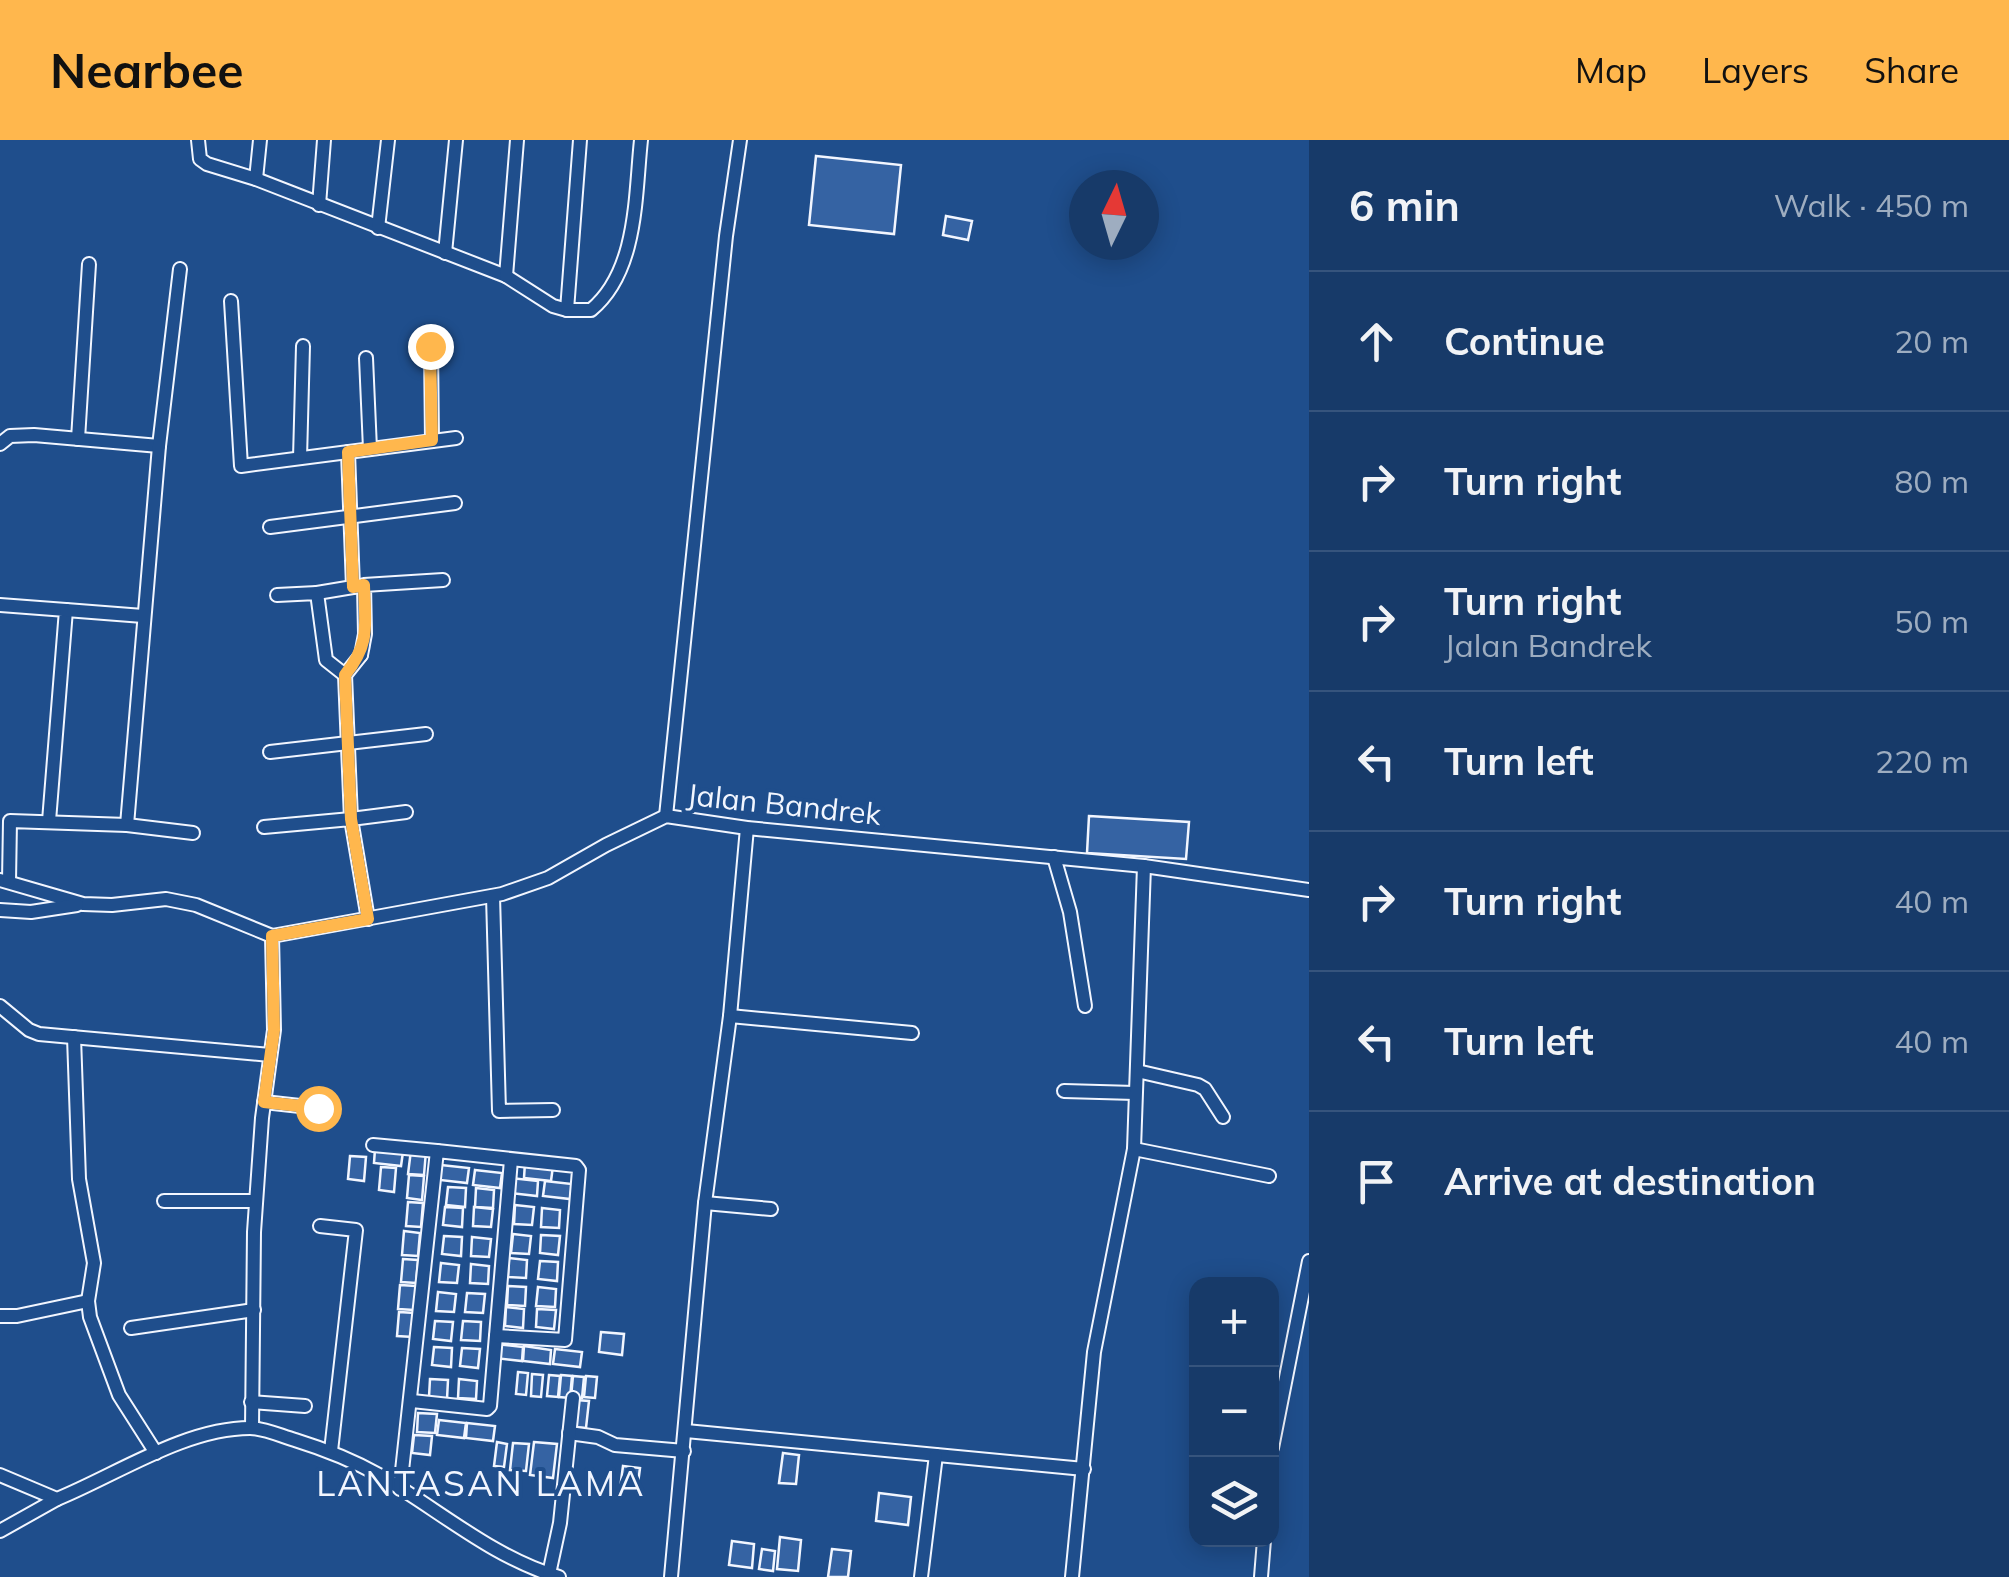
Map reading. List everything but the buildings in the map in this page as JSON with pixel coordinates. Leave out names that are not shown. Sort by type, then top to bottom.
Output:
[{"type":"street","points":[[198,140],[200,159],[207,164],[256,179],[506,276],[566,310],[591,310],[601,302],[616,276],[629,242],[641,140]]},
{"type":"street","points":[[256,179],[260,140]]},
{"type":"street","points":[[319,205],[324,140]]},
{"type":"street","points":[[378,228],[388,140]]},
{"type":"street","points":[[444,254],[456,140]]},
{"type":"street","points":[[506,276],[517,140]]},
{"type":"street","points":[[566,310],[580,140]]},
{"type":"street","points":[[666,816],[722,274],[740,140]]},
{"type":"street","points":[[78,439],[89,264]]},
{"type":"street","points":[[127,825],[159,446],[180,270]]},
{"type":"street","points":[[231,302],[241,466],[456,438]]},
{"type":"street","points":[[300,458],[304,346]]},
{"type":"street","points":[[430,346],[432,440]]},
{"type":"street","points":[[366,358],[370,449]]},
{"type":"street","points":[[0,444],[10,436],[159,446]]},
{"type":"street","points":[[348,452],[350,519],[365,634],[362,650],[345,675],[351,819],[368,919]]},
{"type":"street","points":[[270,527],[455,503]]},
{"type":"street","points":[[277,596],[443,580]]},
{"type":"street","points":[[317,592],[326,660],[345,675]]},
{"type":"street","points":[[0,605],[144,616]]},
{"type":"street","points":[[49,821],[66,610]]},
{"type":"street","points":[[270,752],[426,734]]},
{"type":"street","points":[[264,827],[406,812]]},
{"type":"street","name":"Jalan Bandrek","points":[[272,936],[493,896],[548,878],[666,816],[747,828],[1144,866],[1309,890]]},
{"type":"street","points":[[84,904],[5,880],[10,820],[127,825],[193,833]]},
{"type":"street","points":[[671,1577],[747,828]]},
{"type":"street","points":[[1054,857],[1070,912],[1085,1006]]},
{"type":"street","points":[[1072,1577],[1094,1352],[1134,1149],[1144,866]]},
{"type":"street","points":[[493,896],[499,1111],[553,1110]]},
{"type":"street","points":[[0,910],[31,912],[166,899],[196,905],[272,936],[274,1030],[256,1201],[252,1428]]},
{"type":"street","points":[[0,1006],[29,1030],[270,1055]]},
{"type":"street","points":[[730,1016],[912,1033]]},
{"type":"street","points":[[74,1037],[78,1179],[94,1263],[88,1301],[90,1317],[119,1394],[156,1453]]},
{"type":"street","points":[[1137,1071],[1198,1085],[1223,1117]]},
{"type":"street","points":[[1064,1090],[1136,1093]]},
{"type":"street","points":[[264,1102],[318,1108]]},
{"type":"street","points":[[373,1145],[576,1166],[579,1170],[566,1340],[496,1336]]},
{"type":"street","points":[[1134,1149],[1268,1176]]},
{"type":"street","points":[[400,1489],[437,1151]]},
{"type":"street","points":[[412,1402],[487,1410],[491,1401],[511,1160]]},
{"type":"street","points":[[164,1201],[256,1201]]},
{"type":"street","points":[[706,1203],[771,1209]]},
{"type":"street","points":[[320,1226],[356,1230],[331,1451]]},
{"type":"street","points":[[1279,1412],[1309,1260]]},
{"type":"street","points":[[0,1316],[88,1301]]},
{"type":"street","points":[[131,1328],[254,1310]]},
{"type":"street","points":[[0,1531],[57,1499],[156,1453],[200,1437],[252,1428],[331,1451],[489,1545],[554,1576],[573,1398]]},
{"type":"street","points":[[251,1402],[305,1406]]},
{"type":"street","points":[[686,1431],[1084,1469]]},
{"type":"street","points":[[568,1434],[598,1437],[615,1446],[684,1451]]},
{"type":"street","points":[[921,1577],[936,1455]]},
{"type":"street","points":[[0,1476],[57,1499]]},
{"type":"street","points":[[1262,1577],[1264,1547]]},
{"type":"district","name":"LANTASAN LAMA","points":[[481,1483]]},
{"type":"route","points":[[318,1108],[264,1102],[274,1030],[272,936],[368,919],[351,819],[345,675],[361,655],[365,634],[364,585],[353,587],[348,452],[432,440],[430,346]]}]
